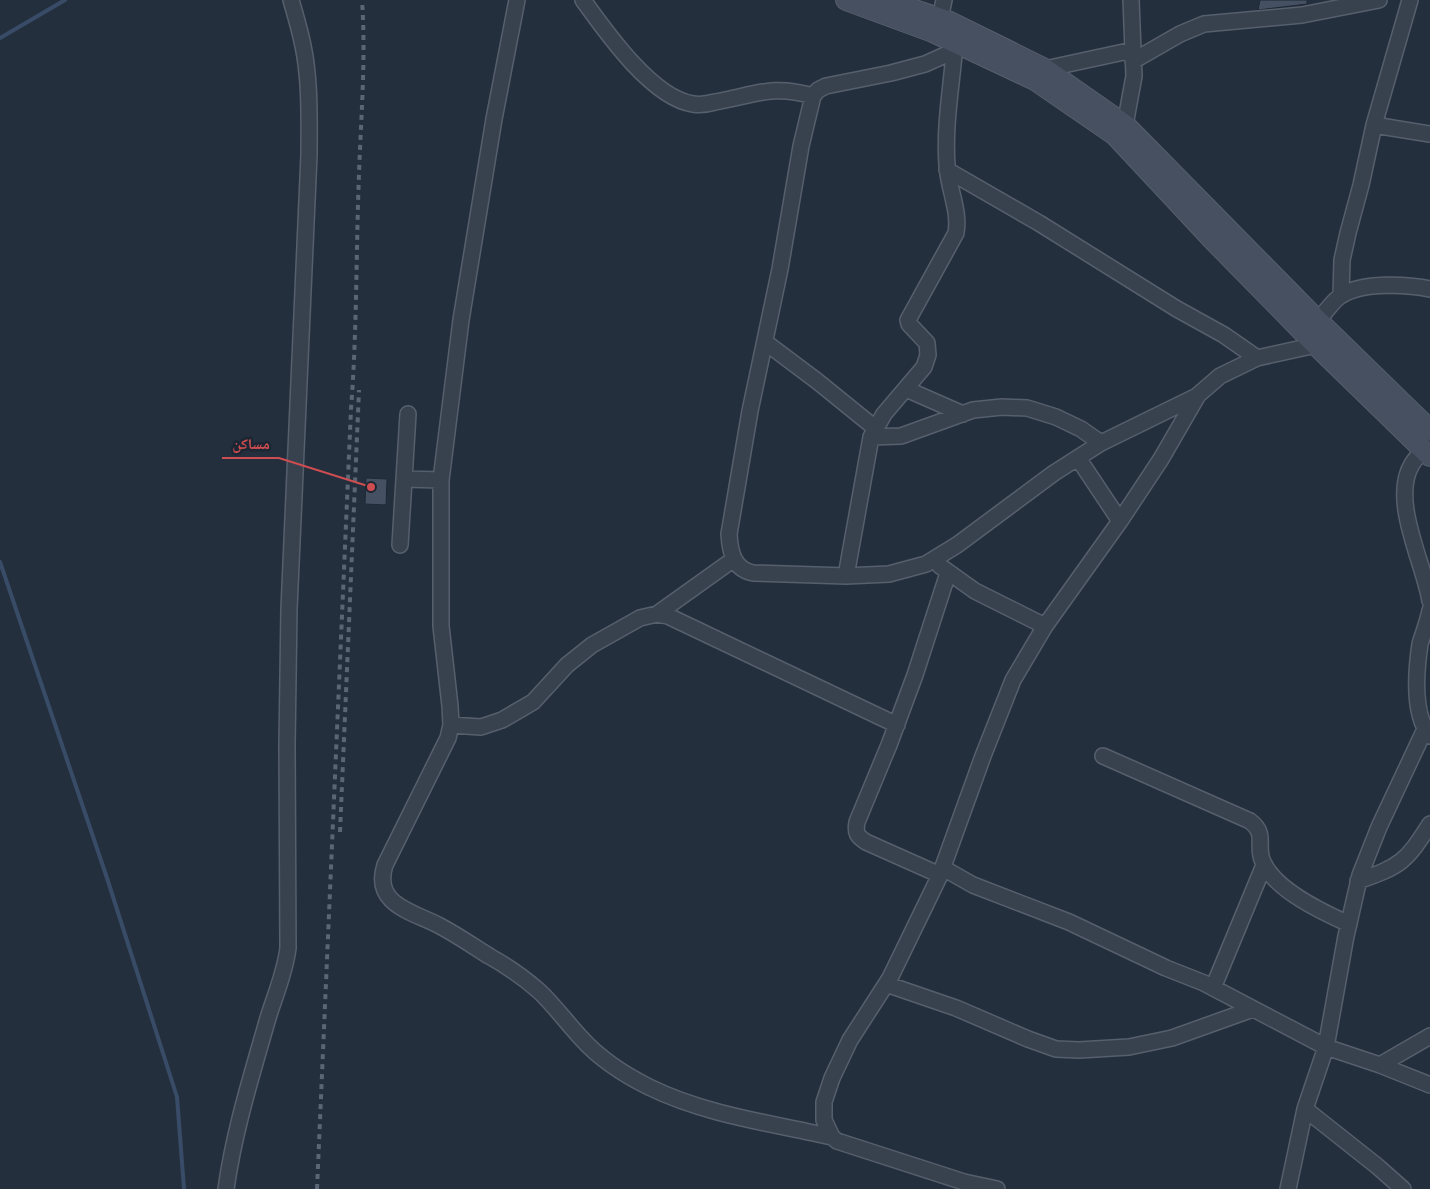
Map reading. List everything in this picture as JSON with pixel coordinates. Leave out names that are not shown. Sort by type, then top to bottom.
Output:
[{"type":"street","points":[[226,1189],[243,1101],[277,990],[285,970],[288,948],[287,744],[289,609],[309,155],[307,73],[303,46],[291,0]]},
{"type":"street","points":[[517,0],[494,119],[462,320],[441,480],[441,626],[451,725],[448,738],[382,874],[382,884],[392,902],[401,908],[440,926],[524,978],[540,992],[584,1040],[620,1071],[651,1088],[686,1102],[832,1137]]},
{"type":"street","points":[[583,0],[619,47],[643,74],[667,93],[686,102],[710,104],[752,93],[784,90],[813,96]]},
{"type":"street","points":[[846,0],[940,17]]},
{"type":"street","points":[[885,0],[940,17],[956,40],[1035,80],[1114,135],[1206,233],[1316,345],[1428,450],[1411,466],[1406,489],[1406,500],[1409,528],[1428,586],[1430,602]]},
{"type":"street","points":[[1125,125],[1134,76],[1131,0]]},
{"type":"street","points":[[1045,69],[1133,55],[1204,24],[1302,15],[1379,0]]},
{"type":"street","points":[[1341,295],[1342,260],[1374,125],[1410,0]]},
{"type":"street","points":[[956,40],[918,66],[826,86],[818,90],[813,96],[801,146],[780,269],[750,411],[729,534],[734,560],[744,570],[753,573],[846,576],[889,574],[926,564],[957,545],[1054,473],[1101,443],[1198,395],[1220,376],[1257,358],[1316,345]]},
{"type":"street","points":[[956,40],[1045,69],[1125,125],[1430,430]]},
{"type":"street","points":[[846,576],[873,433],[884,414],[924,368],[929,350],[926,342],[909,324],[908,320],[953,240],[957,226],[947,170],[947,112],[956,40]]},
{"type":"street","points":[[1374,125],[1430,134]]},
{"type":"street","points":[[947,170],[1039,223],[1178,309],[1224,334],[1257,358]]},
{"type":"street","points":[[1318,320],[1341,295],[1372,286],[1411,285],[1430,288]]},
{"type":"street","points":[[765,342],[817,381],[873,433],[901,436],[973,410],[1002,407],[1027,408],[1056,417],[1101,443]]},
{"type":"street","points":[[906,389],[963,414]]},
{"type":"street","points":[[997,1189],[964,1182],[837,1142],[832,1137],[824,1120],[824,1102],[832,1078],[850,1040],[886,984],[942,871],[1013,680],[1045,626],[1120,521],[1161,459],[1198,395]]},
{"type":"street","points":[[400,545],[408,414]]},
{"type":"street","points":[[1078,458],[1120,521]]},
{"type":"street","points":[[404,479],[441,480]]},
{"type":"street","points":[[451,725],[481,727],[502,720],[533,702],[567,665],[592,645],[640,618],[657,614],[734,560]]},
{"type":"street","points":[[933,560],[975,591],[1045,626]]},
{"type":"street","points":[[948,572],[897,725],[857,822],[856,834],[873,846],[942,871],[1069,922],[1213,988],[1326,1047],[1380,1065],[1430,1085]]},
{"type":"street","points":[[1288,1189],[1305,1109],[1326,1047],[1358,881],[1379,827],[1427,733],[1420,718],[1418,707],[1418,665],[1421,642],[1430,610]]},
{"type":"street","points":[[657,614],[668,616],[897,725]]},
{"type":"street","points":[[1103,756],[1250,821],[1256,826],[1261,835],[1260,852],[1264,865],[1281,884],[1313,907],[1349,924]]},
{"type":"street","points":[[1358,881],[1392,868],[1403,861],[1412,853],[1430,824]]},
{"type":"street","points":[[1213,988],[1264,865]]},
{"type":"street","points":[[886,984],[956,1008],[1056,1049],[1079,1050],[1129,1047],[1172,1038],[1253,1009]]},
{"type":"street","points":[[1380,1065],[1430,1036]]},
{"type":"street","points":[[1305,1109],[1403,1189]]},
{"type":"building","points":[[1260,0],[1307,0],[1307,4],[1258,10]]},
{"type":"building","points":[[366,478],[387,479],[386,505],[365,504]]},
{"type":"waterway","points":[[0,38],[65,0]]},
{"type":"waterway","points":[[0,562],[106,875],[177,1097],[184,1189]]},
{"type":"railway","points":[[317,1189],[354,350],[363,65],[362,0]]},
{"type":"railway","points":[[340,832],[359,390]]},
{"type":"place","name":"مساكن","points":[[371,487]]}]
